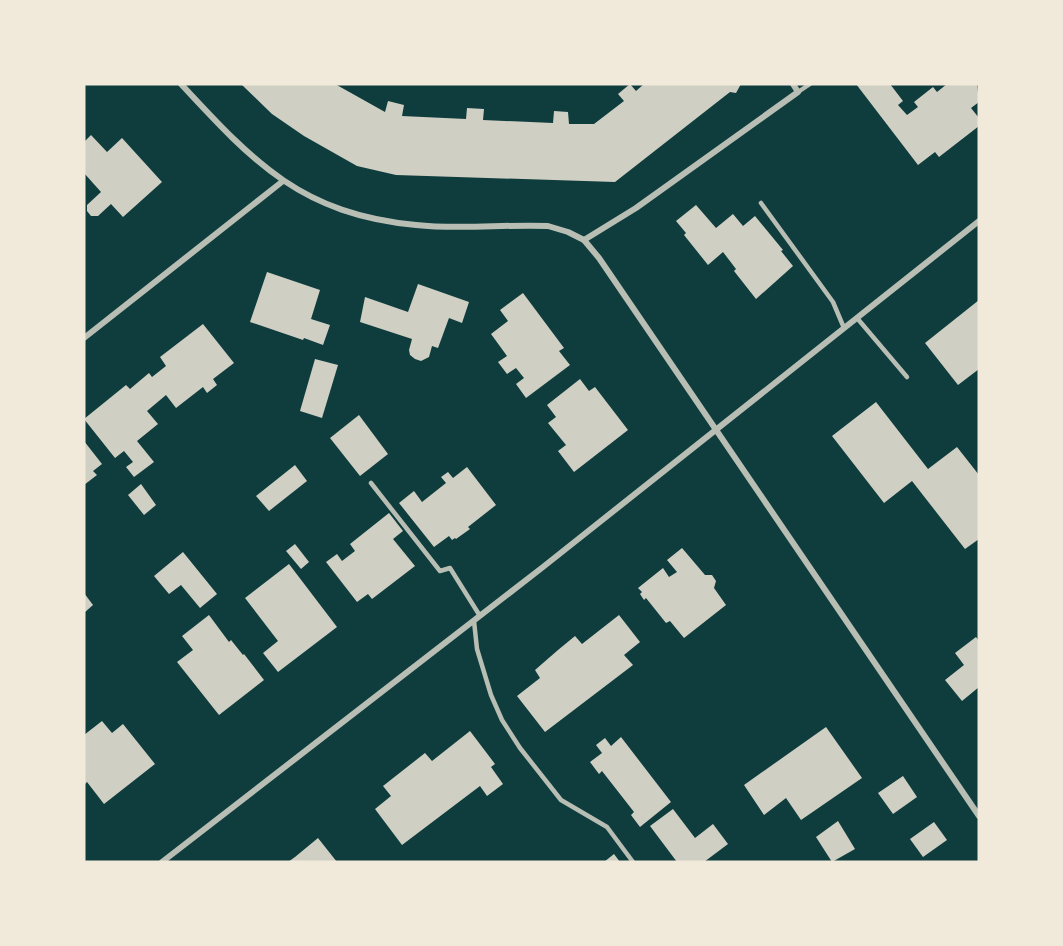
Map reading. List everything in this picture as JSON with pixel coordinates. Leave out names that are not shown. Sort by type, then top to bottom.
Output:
[{"type":"street","points":[[181,84],[261,165],[283,181],[325,204],[378,220],[417,225],[548,226],[584,240],[599,258],[979,816]]},
{"type":"street","points":[[584,240],[636,208],[798,92],[793,84]]},
{"type":"street","points":[[84,338],[283,181]]},
{"type":"street","points":[[162,862],[474,621],[978,224]]},
{"type":"lane","points":[[798,92],[810,84]]},
{"type":"lane","points":[[761,203],[833,302],[844,328]]},
{"type":"lane","points":[[857,318],[907,377]]},
{"type":"lane","points":[[371,483],[440,571],[450,568],[480,616]]},
{"type":"lane","points":[[474,621],[477,649],[491,695],[502,720],[520,748],[561,800],[607,827],[633,862]]},
{"type":"building","points":[[241,84],[335,84],[385,112],[388,101],[404,105],[402,116],[466,119],[467,108],[484,109],[483,120],[553,123],[554,111],[568,112],[569,124],[594,124],[624,101],[618,94],[630,84],[636,91],[644,84],[741,84],[736,93],[730,92],[615,182],[396,175],[357,166],[304,136],[272,114]]},
{"type":"building","points":[[856,84],[890,84],[903,101],[898,105],[907,115],[918,107],[914,102],[933,87],[937,92],[947,84],[977,84],[979,102],[971,108],[979,118],[979,126],[939,157],[935,152],[918,165]]},
{"type":"building","points":[[91,135],[107,152],[122,138],[162,182],[123,217],[111,204],[98,216],[91,216],[87,211],[87,205],[101,192],[84,173],[84,142]]},
{"type":"building","points":[[696,205],[716,228],[733,214],[743,226],[755,216],[793,266],[756,299],[734,271],[736,269],[723,252],[708,265],[684,235],[686,233],[676,221]]},
{"type":"building","points":[[267,272],[320,290],[311,319],[330,325],[323,345],[250,322]]},
{"type":"building","points":[[418,284],[469,302],[462,323],[449,318],[438,348],[432,346],[429,357],[421,361],[410,355],[412,339],[360,322],[365,297],[408,312]]},
{"type":"building","points":[[523,293],[564,348],[559,351],[570,365],[526,398],[516,384],[524,378],[516,368],[507,374],[498,362],[507,356],[491,334],[508,321],[500,310]]},
{"type":"building","points":[[979,300],[979,369],[958,385],[925,343]]},
{"type":"building","points":[[203,324],[234,363],[213,379],[217,385],[207,393],[203,387],[176,408],[166,395],[147,411],[158,424],[137,441],[154,462],[134,477],[126,467],[133,462],[124,451],[115,458],[84,419],[126,385],[130,389],[149,373],[152,377],[166,366],[160,357]]},
{"type":"building","points":[[315,359],[338,365],[322,418],[300,411]]},
{"type":"building","points":[[580,379],[589,391],[595,387],[628,430],[574,472],[558,451],[566,445],[548,423],[556,417],[547,405]]},
{"type":"building","points":[[876,402],[928,469],[957,447],[979,475],[979,539],[965,549],[912,481],[884,503],[832,436]]},
{"type":"building","points":[[359,415],[388,454],[360,476],[330,438]]},
{"type":"building","points":[[84,441],[102,464],[93,471],[97,475],[84,485]]},
{"type":"building","points":[[295,465],[307,481],[269,511],[256,496]]},
{"type":"building","points":[[467,467],[496,505],[456,539],[452,540],[449,536],[434,547],[399,503],[414,491],[422,502],[446,483],[441,477],[448,472],[453,478]]},
{"type":"building","points":[[141,484],[156,505],[144,515],[128,495]]},
{"type":"building","points":[[389,513],[403,531],[393,539],[415,566],[372,599],[368,594],[357,602],[326,562],[337,554],[342,561],[355,551],[350,544]]},
{"type":"building","points":[[295,544],[309,562],[301,569],[286,551]]},
{"type":"building","points":[[682,548],[705,575],[712,575],[716,581],[714,588],[726,605],[684,638],[670,621],[666,623],[646,598],[644,600],[638,588],[663,568],[669,577],[677,572],[667,560]]},
{"type":"building","points":[[183,552],[217,594],[200,608],[181,585],[169,594],[154,576]]},
{"type":"building","points":[[289,564],[337,627],[278,672],[263,653],[278,641],[245,598]]},
{"type":"building","points":[[84,593],[93,605],[84,613]]},
{"type":"building","points":[[209,615],[229,642],[231,640],[244,654],[264,680],[219,715],[177,662],[193,650],[182,636]]},
{"type":"building","points":[[619,615],[640,642],[624,655],[633,665],[545,732],[517,696],[540,678],[535,670],[575,636],[582,644]]},
{"type":"building","points":[[976,637],[979,641],[979,687],[962,701],[945,680],[964,665],[955,653]]},
{"type":"building","points":[[102,721],[112,733],[123,724],[155,764],[104,804],[87,782],[84,785],[84,735]]},
{"type":"building","points":[[826,727],[862,778],[801,820],[786,798],[764,815],[744,785]]},
{"type":"building","points":[[470,731],[495,764],[491,767],[503,784],[487,796],[480,786],[402,845],[375,809],[391,796],[383,786],[425,753],[432,761]]},
{"type":"building","points":[[621,737],[671,802],[640,827],[631,815],[634,812],[602,771],[599,774],[590,762],[602,753],[596,745],[605,738],[611,746]]},
{"type":"building","points":[[903,776],[917,797],[893,814],[878,793]]},
{"type":"building","points":[[673,809],[695,838],[713,824],[728,844],[704,862],[677,862],[650,826]]},
{"type":"building","points":[[838,821],[855,849],[832,862],[816,837]]},
{"type":"building","points":[[934,822],[947,840],[923,857],[910,839]]},
{"type":"building","points":[[318,838],[337,862],[288,862],[295,857]]},
{"type":"building","points":[[614,854],[620,862],[604,862]]}]
